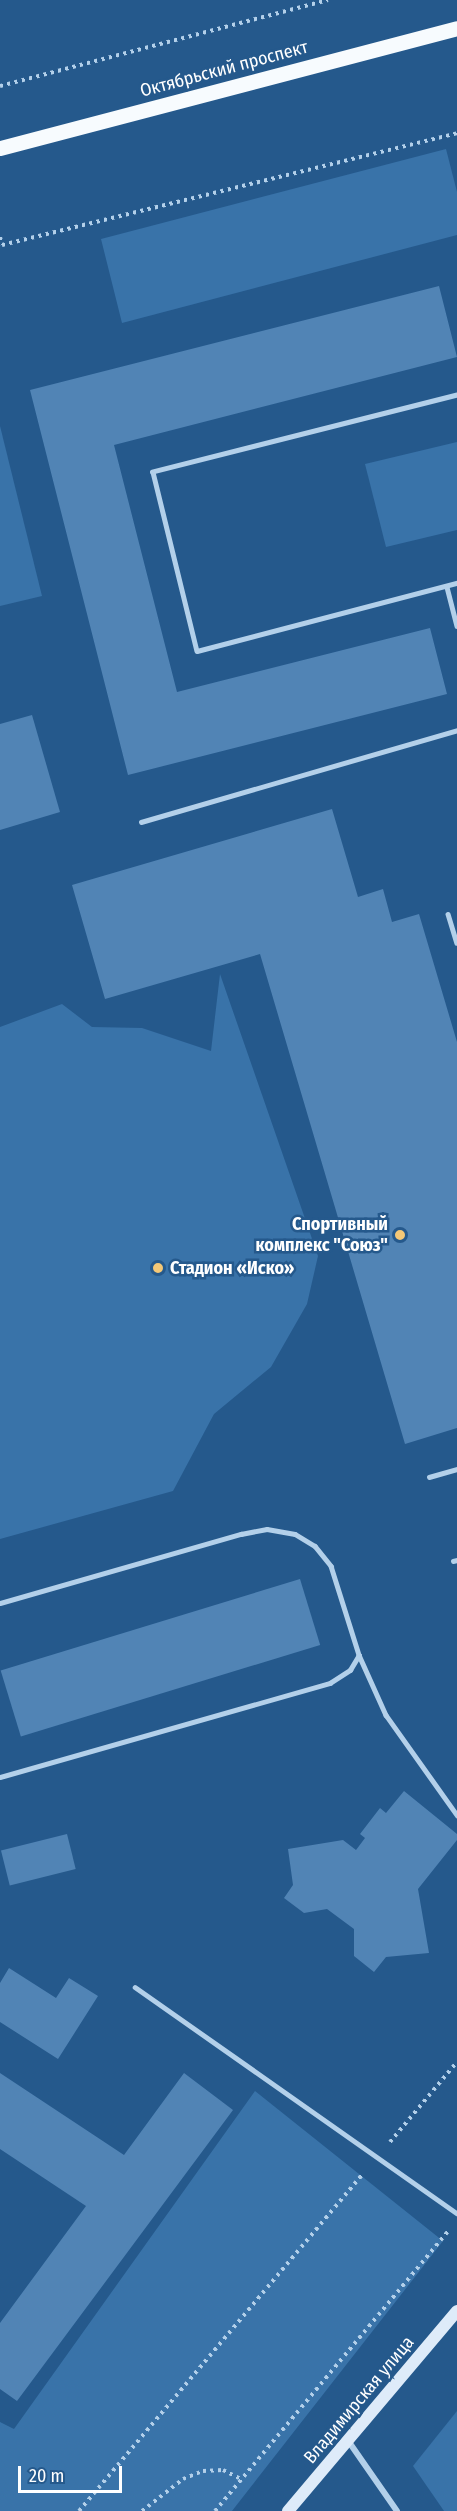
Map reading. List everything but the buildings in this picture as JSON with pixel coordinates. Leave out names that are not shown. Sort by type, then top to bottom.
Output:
[{"type":"main road","name":"Октябрьский проспект","points":[[0,148],[457,28]]},
{"type":"main road","name":"Владимирская улица","points":[[288,2511],[349,2442],[457,2311]]},
{"type":"street","points":[[349,2442],[397,2511]]},
{"type":"lane","points":[[457,395],[153,472],[197,651],[457,584]]},
{"type":"lane","points":[[447,587],[457,626]]},
{"type":"lane","points":[[141,822],[457,730]]},
{"type":"lane","points":[[448,914],[457,943]]},
{"type":"lane","points":[[429,1477],[457,1469]]},
{"type":"lane","points":[[0,1603],[267,1529],[296,1534],[315,1546],[331,1566],[359,1655],[392,1724],[457,1815]]},
{"type":"lane","points":[[0,1777],[330,1683],[350,1670],[359,1655]]},
{"type":"lane","points":[[135,1987],[457,2213]]},
{"type":"path","points":[[0,86],[328,0]]},
{"type":"path","points":[[0,237],[1,245],[457,133]]},
{"type":"path","points":[[79,2511],[457,2062]]},
{"type":"path","points":[[215,2511],[457,2220]]},
{"type":"path","points":[[142,2511],[183,2479],[203,2471],[223,2470],[241,2479]]},
{"type":"shaded area","points":[[446,149],[457,192],[457,235],[122,323],[101,239]]},
{"type":"shaded area","points":[[0,426],[42,596],[0,606]]},
{"type":"shaded area","points":[[457,442],[457,530],[386,547],[365,464]]},
{"type":"shaded area","name":"Стадион «Иско»","points":[[220,974],[318,1256],[307,1304],[271,1367],[214,1414],[173,1491],[0,1539],[0,1027],[62,1004],[92,1027],[142,1028],[211,1051]]},
{"type":"shaded area","points":[[255,2091],[443,2241],[232,2511],[0,2511],[0,2422],[14,2429]]},
{"type":"shaded area","points":[[457,2411],[457,2511],[444,2511],[413,2466]]},
{"type":"place","name":"Спортивный комплекс \"Союз\"","points":[[400,1235]]},
{"type":"place","name":"Стадион «Иско»","points":[[158,1268]]}]
